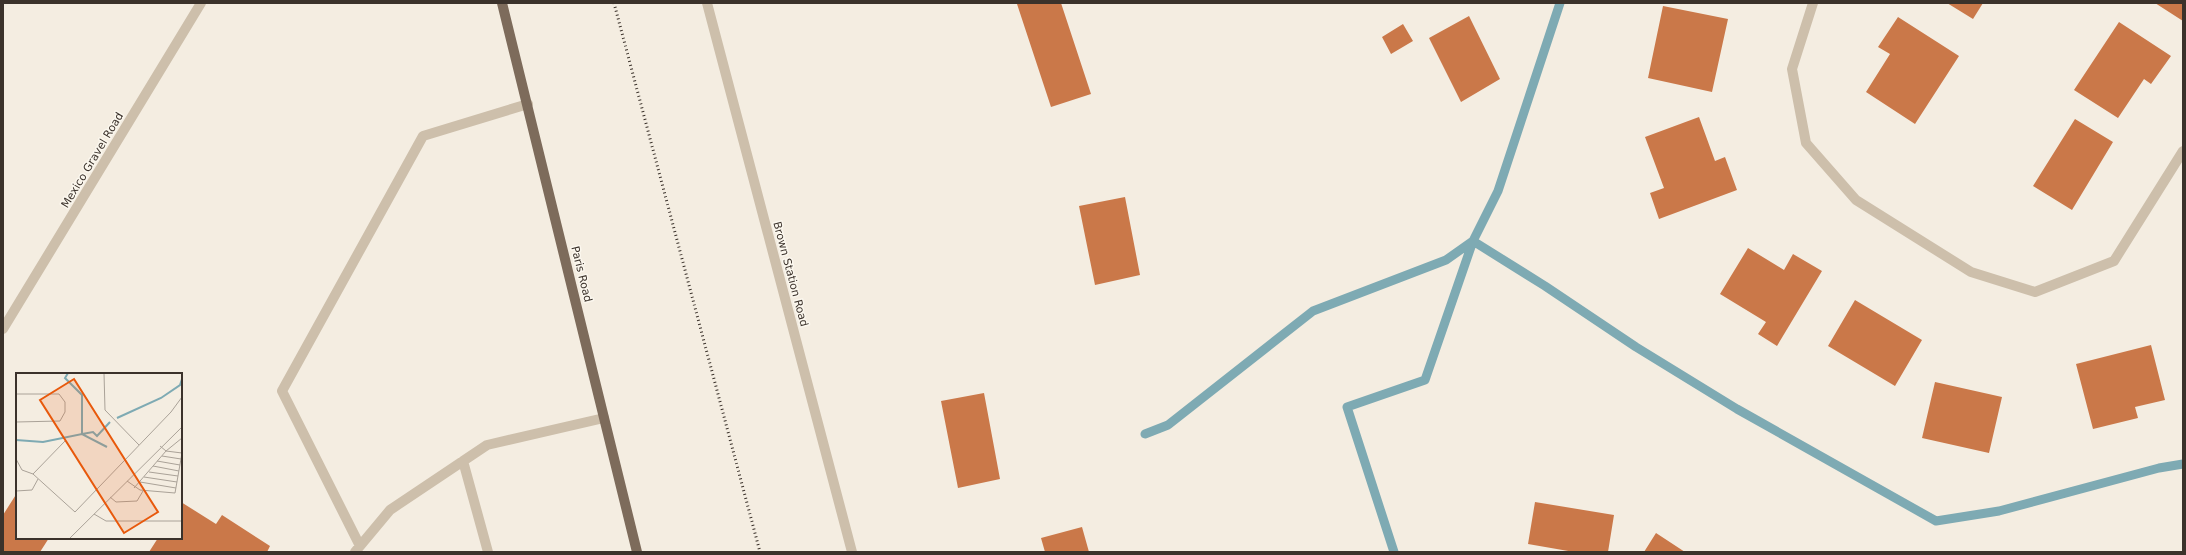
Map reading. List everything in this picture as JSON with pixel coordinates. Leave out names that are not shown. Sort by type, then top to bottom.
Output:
[{"type":"main road","name":"Paris Road","points":[[502,3],[637,552]]},
{"type":"street","name":"Mexico Gravel Road","points":[[3,329],[201,3]]},
{"type":"street","name":"Brown Station Road","points":[[706,3],[852,552]]},
{"type":"street","points":[[1813,3],[1792,69],[1806,143],[1856,200],[1971,272],[2035,292],[2114,261],[2183,150]]},
{"type":"street","points":[[528,104],[423,136],[282,390],[358,549],[390,510],[487,445],[604,418]]},
{"type":"street","points":[[462,461],[488,552]]},
{"type":"building","points":[[1061,3],[1091,94],[1051,107],[1017,4]]},
{"type":"building","points":[[1947,3],[1983,3],[1973,19]]},
{"type":"building","points":[[2155,3],[2183,3],[2183,21]]},
{"type":"building","points":[[1663,6],[1728,19],[1712,92],[1648,78]]},
{"type":"building","points":[[1469,16],[1500,79],[1461,102],[1429,38]]},
{"type":"building","points":[[1898,17],[1959,56],[1915,124],[1866,92],[1890,54],[1878,47]]},
{"type":"building","points":[[2119,22],[2171,56],[2151,84],[2144,79],[2118,118],[2074,90]]},
{"type":"building","points":[[1403,24],[1413,41],[1391,54],[1382,37]]},
{"type":"building","points":[[1699,117],[1715,161],[1725,157],[1737,190],[1659,219],[1650,193],[1664,188],[1645,137]]},
{"type":"building","points":[[2075,119],[2113,142],[2072,210],[2033,186]]},
{"type":"building","points":[[1125,197],[1140,275],[1095,285],[1079,206]]},
{"type":"building","points":[[1748,248],[1784,270],[1793,254],[1822,271],[1777,346],[1758,334],[1766,322],[1720,294]]},
{"type":"building","points":[[1855,300],[1922,340],[1895,386],[1828,346]]},
{"type":"building","points":[[2151,345],[2165,400],[2135,407],[2138,418],[2093,429],[2076,364]]},
{"type":"building","points":[[1935,382],[2002,397],[1989,453],[1922,438]]},
{"type":"building","points":[[984,393],[1000,479],[958,488],[941,401]]},
{"type":"building","points":[[16,495],[16,539],[48,539],[40,552],[3,552],[3,515]]},
{"type":"building","points":[[1535,502],[1614,515],[1608,552],[1574,552],[1528,544]]},
{"type":"building","points":[[182,503],[216,524],[222,515],[270,546],[267,552],[149,552],[157,539],[182,539]]},
{"type":"building","points":[[1082,527],[1089,552],[1045,552],[1041,538]]},
{"type":"building","points":[[1656,533],[1685,552],[1644,552]]},
{"type":"waterway","points":[[1145,434],[1168,425],[1313,311],[1446,260],[1473,241],[1498,191],[1560,3]]},
{"type":"waterway","points":[[1394,552],[1347,407],[1425,380],[1473,241],[1545,286],[1636,347],[1737,409],[1936,521],[1999,511],[2159,468],[2183,464]]},
{"type":"railway","points":[[614,3],[760,552]]}]
